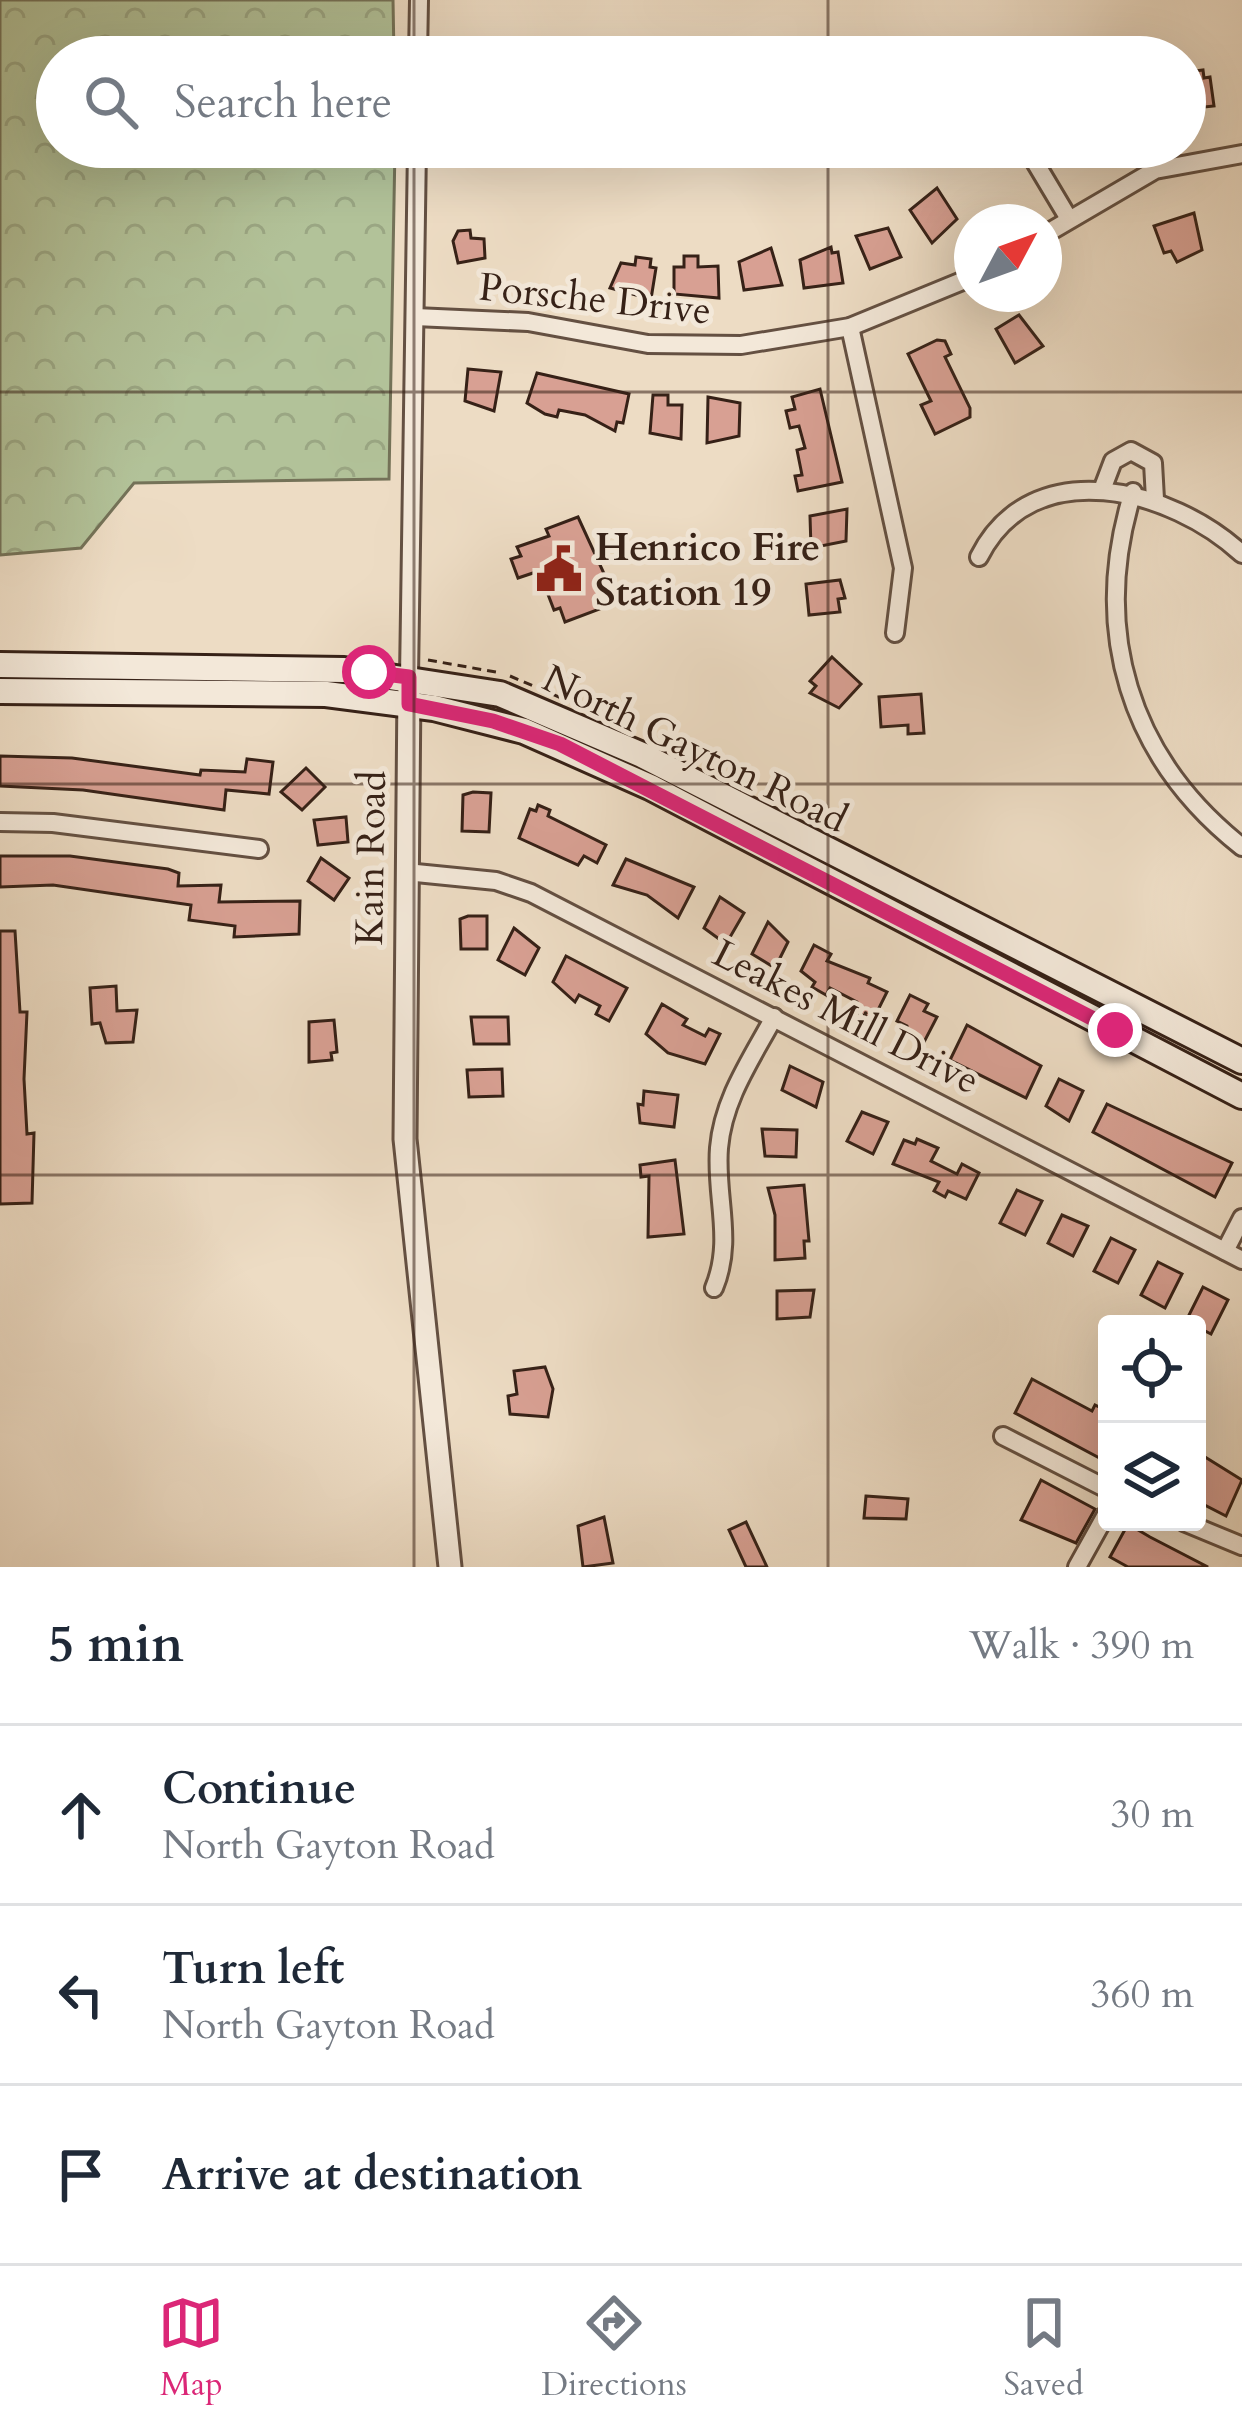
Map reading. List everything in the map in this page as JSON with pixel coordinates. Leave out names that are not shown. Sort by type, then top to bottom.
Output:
[{"type":"main road","name":"North Gayton Road","points":[[0,665],[291,668],[409,677],[500,694],[596,732],[1242,1061]]},
{"type":"main road","name":"North Gayton Road","points":[[0,691],[326,694],[493,721],[575,751],[1242,1096]]},
{"type":"street","points":[[418,36],[419,0]]},
{"type":"street","points":[[1206,158],[1242,154]]},
{"type":"street","name":"Kain Road","points":[[417,168],[406,872],[408,1185],[450,1567]]},
{"type":"street","points":[[1038,168],[1069,220]]},
{"type":"street","points":[[1062,224],[1161,168]]},
{"type":"street","name":"Porsche Drive","points":[[415,317],[528,322],[609,338],[693,347],[792,339],[850,326],[954,284]]},
{"type":"street","points":[[850,326],[903,568],[895,633]]},
{"type":"street","points":[[1102,490],[1113,461],[1131,451],[1153,463],[1155,500]]},
{"type":"street","points":[[979,557],[990,536],[1022,509],[1057,496],[1102,490],[1133,492],[1180,508],[1242,554]]},
{"type":"street","points":[[1133,492],[1117,560],[1115,614],[1124,675],[1172,781],[1202,815],[1242,847]]},
{"type":"street","points":[[0,822],[74,825],[259,849]]},
{"type":"street","name":"Leakes Mill Drive","points":[[406,872],[496,881],[531,893],[1233,1255]]},
{"type":"street","points":[[714,1288],[726,1246],[719,1179],[724,1118],[774,1017]]},
{"type":"street","points":[[1233,1255],[1242,1218]]},
{"type":"street","points":[[1003,1436],[1098,1484]]},
{"type":"street","points":[[1078,1567],[1098,1530]]},
{"type":"street","points":[[1206,1531],[1242,1546]]},
{"type":"green space","points":[[0,0],[393,0],[394,36],[36,36],[36,168],[395,168],[389,479],[134,483],[81,548],[0,555]]},
{"type":"building","points":[[1210,77],[1214,106],[1206,107],[1206,78]]},
{"type":"building","points":[[937,188],[954,222],[932,243],[910,210]]},
{"type":"building","points":[[1194,213],[1202,250],[1177,262],[1171,251],[1164,253],[1154,226]]},
{"type":"building","points":[[888,228],[901,257],[870,269],[856,236]]},
{"type":"building","points":[[470,230],[471,238],[484,239],[485,258],[458,263],[453,241],[458,231]]},
{"type":"building","points":[[831,247],[832,253],[838,252],[843,283],[804,288],[800,260]]},
{"type":"building","points":[[771,248],[782,285],[744,290],[739,262]]},
{"type":"building","points":[[684,256],[698,256],[698,267],[718,266],[719,298],[674,294],[674,267],[684,267]]},
{"type":"building","points":[[636,257],[651,259],[650,267],[656,268],[651,299],[610,288],[621,263],[635,265]]},
{"type":"building","points":[[1019,315],[1043,346],[1015,363],[996,329]]},
{"type":"building","points":[[945,341],[951,354],[945,357],[970,417],[935,434],[921,405],[931,401],[908,354]]},
{"type":"building","points":[[468,369],[501,372],[494,411],[465,401]]},
{"type":"building","points":[[537,373],[629,394],[623,423],[617,422],[615,431],[585,415],[559,410],[557,417],[545,414],[527,403]]},
{"type":"building","points":[[820,389],[842,482],[798,491],[795,476],[802,475],[797,450],[805,448],[799,426],[790,428],[786,411],[795,409],[792,397]]},
{"type":"building","points":[[653,395],[668,395],[668,405],[682,405],[681,439],[650,433]]},
{"type":"building","points":[[708,397],[740,403],[739,436],[707,443]]},
{"type":"building","points":[[847,509],[846,541],[811,548],[810,516]]},
{"type":"building","name":"Henrico Fire Station 19","points":[[578,517],[612,591],[600,596],[605,607],[565,622],[560,608],[554,610],[539,571],[518,578],[511,559],[521,556],[517,547],[549,536],[546,529]]},
{"type":"building","points":[[840,580],[845,598],[838,599],[840,612],[809,615],[806,584]]},
{"type":"building","points":[[832,657],[861,684],[839,708],[810,693],[816,686],[810,681]]},
{"type":"building","points":[[921,694],[924,733],[908,734],[908,725],[881,727],[879,697]]},
{"type":"building","points":[[0,756],[72,758],[200,775],[201,770],[245,772],[247,759],[273,762],[269,794],[226,790],[224,810],[83,790],[0,786]]},
{"type":"building","points":[[306,768],[325,787],[302,810],[281,792]]},
{"type":"building","points":[[491,793],[489,832],[462,831],[463,795]]},
{"type":"building","points":[[538,805],[550,810],[548,816],[606,845],[597,863],[584,856],[578,865],[519,838],[530,809],[536,811]]},
{"type":"building","points":[[346,817],[348,842],[318,845],[314,820]]},
{"type":"building","points":[[0,856],[70,856],[168,869],[179,873],[178,886],[221,885],[219,902],[300,901],[299,934],[234,937],[235,926],[189,920],[191,905],[53,885],[0,887]]},
{"type":"building","points":[[321,858],[349,878],[334,900],[308,881]]},
{"type":"building","points":[[626,859],[694,887],[678,918],[647,895],[613,885]]},
{"type":"building","points":[[720,897],[744,913],[726,944],[704,928]]},
{"type":"building","points":[[487,916],[487,949],[461,949],[460,919]]},
{"type":"building","points":[[768,922],[788,942],[775,968],[752,954]]},
{"type":"building","points":[[514,928],[539,948],[525,975],[498,960]]},
{"type":"building","points":[[0,931],[15,931],[20,1012],[27,1012],[24,1079],[27,1134],[34,1133],[32,1203],[0,1204]]},
{"type":"building","points":[[814,945],[831,954],[827,961],[870,978],[868,983],[887,992],[873,1020],[859,1013],[857,1002],[830,988],[826,995],[812,987],[815,982],[801,971]]},
{"type":"building","points":[[566,956],[627,988],[609,1021],[596,1014],[600,1006],[579,995],[575,1002],[553,982]]},
{"type":"building","points":[[116,986],[117,1011],[137,1010],[133,1042],[106,1043],[100,1023],[92,1024],[90,988]]},
{"type":"building","points":[[910,995],[928,1004],[924,1011],[937,1017],[923,1044],[909,1037],[907,1026],[897,1021]]},
{"type":"building","points":[[662,1004],[687,1019],[683,1025],[705,1036],[709,1029],[720,1034],[705,1064],[668,1053],[646,1034]]},
{"type":"building","points":[[471,1017],[508,1017],[509,1044],[474,1044]]},
{"type":"building","points":[[334,1020],[337,1052],[331,1053],[332,1060],[309,1062],[309,1022]]},
{"type":"building","points":[[967,1025],[1041,1066],[1026,1098],[950,1060]]},
{"type":"building","points":[[790,1066],[823,1082],[816,1107],[782,1090]]},
{"type":"building","points":[[502,1069],[503,1096],[469,1097],[467,1070]]},
{"type":"building","points":[[1059,1079],[1083,1091],[1069,1121],[1046,1106]]},
{"type":"building","points":[[644,1091],[678,1095],[674,1127],[640,1123],[638,1104],[643,1105]]},
{"type":"building","points":[[1107,1104],[1232,1163],[1215,1197],[1093,1132]]},
{"type":"building","points":[[862,1112],[888,1122],[873,1154],[847,1141]]},
{"type":"building","points":[[762,1129],[797,1130],[796,1157],[765,1156]]},
{"type":"building","points":[[917,1139],[938,1148],[931,1161],[957,1174],[962,1164],[979,1173],[966,1199],[948,1191],[945,1197],[934,1191],[939,1182],[893,1164],[904,1140],[915,1144]]},
{"type":"building","points":[[675,1160],[684,1234],[648,1237],[649,1176],[641,1177],[640,1165]]},
{"type":"building","points":[[804,1185],[809,1241],[804,1241],[805,1258],[775,1260],[775,1215],[768,1188]]},
{"type":"building","points":[[1017,1190],[1042,1201],[1025,1235],[1000,1223]]},
{"type":"building","points":[[1062,1215],[1088,1226],[1073,1256],[1048,1243]]},
{"type":"building","points":[[1111,1238],[1135,1250],[1118,1283],[1094,1271]]},
{"type":"building","points":[[1158,1262],[1182,1274],[1165,1308],[1141,1295]]},
{"type":"building","points":[[1203,1287],[1228,1300],[1211,1334],[1206,1331],[1206,1315],[1189,1315]]},
{"type":"building","points":[[814,1290],[810,1317],[777,1319],[777,1291]]},
{"type":"building","points":[[545,1367],[553,1389],[548,1417],[510,1414],[508,1396],[517,1394],[514,1371]]},
{"type":"building","points":[[1032,1379],[1092,1411],[1098,1406],[1098,1457],[1015,1413]]},
{"type":"building","points":[[1206,1458],[1242,1480],[1226,1516],[1206,1506]]},
{"type":"building","points":[[1041,1480],[1095,1509],[1076,1543],[1021,1520]]},
{"type":"building","points":[[866,1496],[908,1499],[906,1519],[864,1518]]},
{"type":"building","points":[[604,1517],[613,1563],[583,1567],[578,1526]]},
{"type":"building","points":[[746,1522],[767,1567],[746,1567],[729,1530]]},
{"type":"building","points":[[1124,1531],[1140,1531],[1208,1567],[1128,1567],[1110,1557]]},
{"type":"place","name":"Henrico Fire Station 19","points":[[559,569]]},
{"type":"route","points":[[369,672],[409,677],[409,704],[493,721],[560,744],[650,787],[1115,1030]]}]
